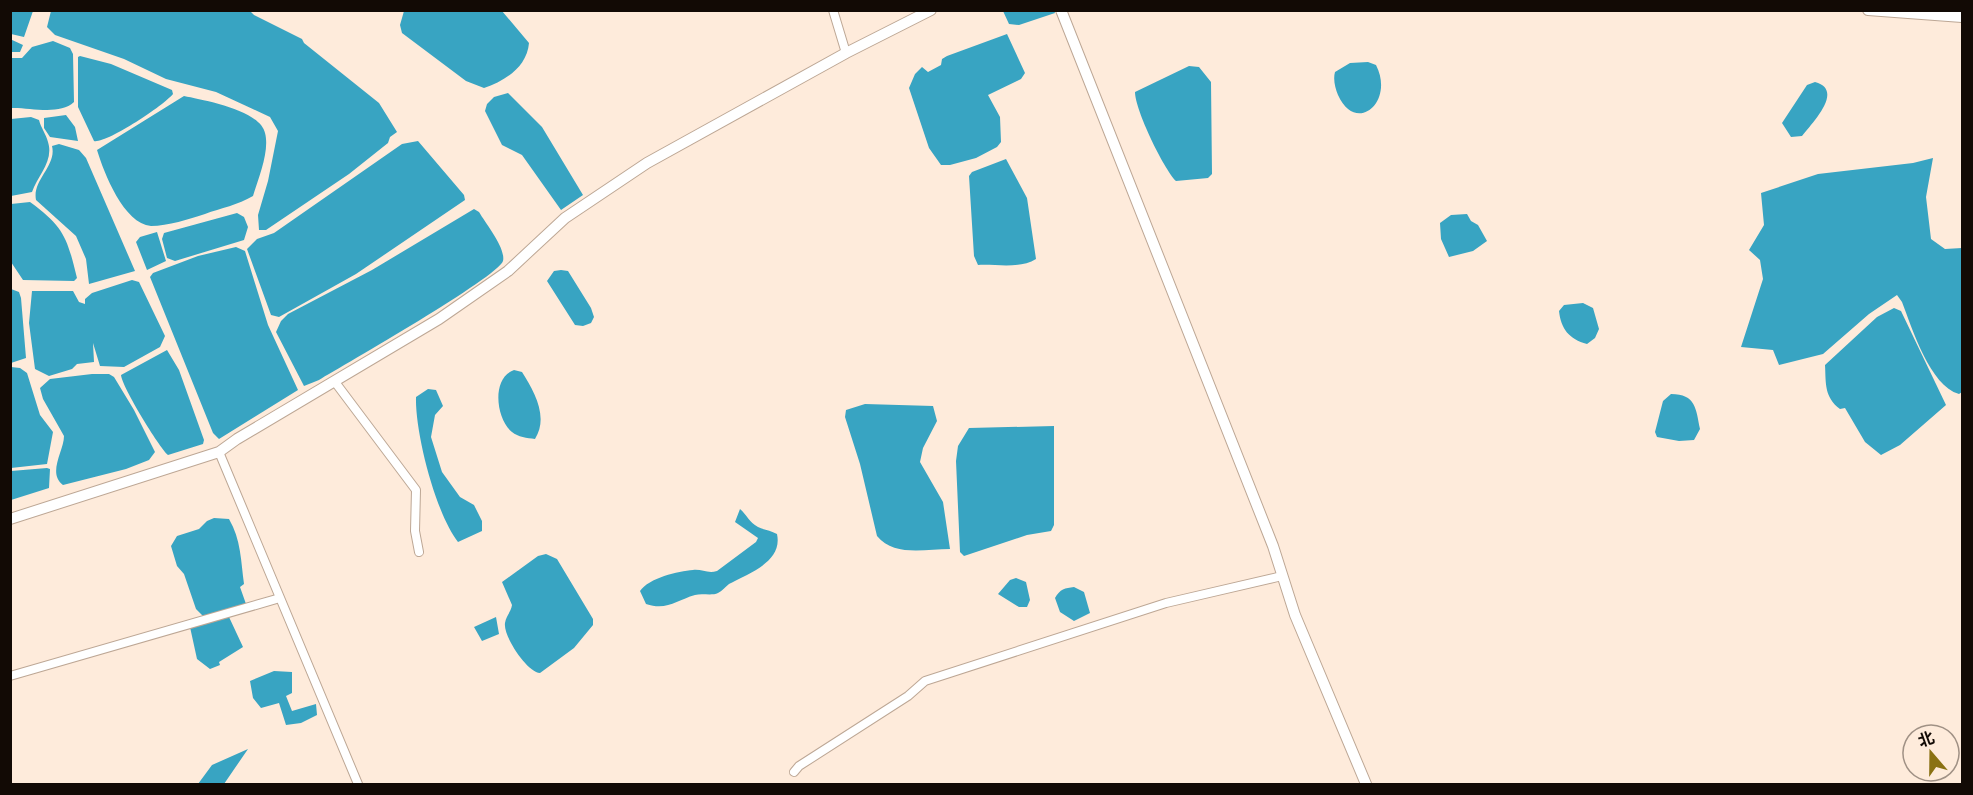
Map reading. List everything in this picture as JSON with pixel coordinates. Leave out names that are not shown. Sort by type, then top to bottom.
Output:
[{"type":"street","points":[[833,10],[846,53]]},
{"type":"street","points":[[10,519],[219,452],[463,303],[507,271],[565,218],[647,163],[846,53],[931,10]]},
{"type":"street","points":[[1061,10],[1273,546],[1295,615],[1366,784]]},
{"type":"street","points":[[1868,10],[1962,17]]},
{"type":"street","points":[[335,382],[416,490],[415,531],[419,552]]},
{"type":"street","points":[[219,452],[358,784]]},
{"type":"street","points":[[794,772],[909,696],[925,681],[1166,603],[1282,576]]},
{"type":"street","points":[[10,676],[280,598]]},
{"type":"water","points":[[11,10],[33,11],[24,37],[11,34]]},
{"type":"water","points":[[1054,10],[1055,13],[1019,25],[1009,24],[1003,11]]},
{"type":"water","points":[[51,11],[250,11],[302,39],[379,103],[397,132],[390,137],[388,143],[349,174],[266,230],[259,230],[258,215],[268,181],[278,131],[270,117],[216,92],[166,79],[124,59],[55,35],[47,27]]},
{"type":"water","points":[[404,11],[502,11],[529,43],[527,52],[514,72],[484,88],[466,81],[402,33],[400,25]]},
{"type":"water","points":[[1007,34],[1025,73],[1021,79],[988,95],[1000,117],[1001,142],[997,147],[976,158],[941,165],[929,148],[909,88],[915,74],[922,67],[928,72],[941,65],[942,59],[947,56]]},
{"type":"water","points":[[10,39],[23,45],[20,52],[11,52]]},
{"type":"water","points":[[53,41],[70,48],[73,54],[74,102],[52,110],[11,108],[11,58],[22,58],[32,47]]},
{"type":"water","points":[[78,57],[111,64],[172,90],[173,94],[134,123],[110,137],[94,141],[78,107]]},
{"type":"water","points":[[1368,62],[1376,65],[1381,79],[1381,91],[1371,109],[1363,113],[1354,112],[1346,107],[1338,95],[1335,72],[1350,63]]},
{"type":"water","points":[[1189,66],[1199,67],[1211,82],[1212,174],[1208,178],[1176,181],[1151,139],[1135,92]]},
{"type":"water","points":[[1815,82],[1823,86],[1827,92],[1824,107],[1802,136],[1791,137],[1782,123],[1807,85]]},
{"type":"water","points":[[508,93],[542,127],[583,195],[561,210],[522,155],[502,145],[485,111],[487,104],[494,97]]},
{"type":"water","points":[[184,96],[230,107],[253,118],[261,125],[265,133],[266,148],[263,165],[253,196],[192,218],[171,224],[151,226],[132,217],[116,196],[97,150]]},
{"type":"water","points":[[66,115],[75,127],[78,141],[50,137],[44,128],[44,118]]},
{"type":"water","points":[[31,117],[39,120],[48,142],[49,155],[32,192],[11,196],[11,119]]},
{"type":"water","points":[[418,141],[464,195],[465,200],[356,274],[279,317],[271,315],[247,249],[257,239],[274,233],[402,144]]},
{"type":"water","points":[[59,144],[79,150],[86,158],[135,271],[89,284],[86,259],[76,236],[36,200],[38,186],[51,160],[52,146]]},
{"type":"water","points":[[1933,158],[1926,197],[1931,239],[1945,249],[1962,248],[1962,392],[1959,394],[1949,389],[1939,380],[1923,355],[1902,302],[1897,295],[1869,314],[1823,354],[1779,365],[1773,350],[1741,347],[1763,279],[1760,260],[1749,250],[1764,225],[1761,193],[1818,174],[1913,163]]},
{"type":"water","points":[[1006,159],[1027,198],[1036,259],[1016,265],[978,265],[974,256],[969,176],[972,172]]},
{"type":"water","points":[[30,202],[57,226],[62,234],[67,243],[77,278],[74,281],[23,280],[11,262],[11,204]]},
{"type":"water","points":[[474,209],[479,212],[502,250],[503,261],[495,270],[418,321],[319,380],[304,386],[276,332],[281,321],[288,314],[372,270]]},
{"type":"water","points":[[237,213],[244,217],[248,227],[244,240],[175,261],[167,258],[162,239],[164,233]]},
{"type":"water","points":[[1467,214],[1471,221],[1478,225],[1487,241],[1473,251],[1449,257],[1441,239],[1440,223],[1451,215]]},
{"type":"water","points":[[157,232],[166,261],[147,270],[136,242],[140,237]]},
{"type":"water","points":[[236,247],[245,251],[268,325],[298,390],[219,439],[213,433],[150,277],[153,273],[198,256]]},
{"type":"water","points":[[554,271],[568,271],[591,308],[594,317],[591,323],[583,326],[575,325],[547,281]]},
{"type":"water","points":[[132,280],[139,282],[165,336],[160,347],[124,367],[100,366],[93,343],[94,362],[77,364],[72,369],[49,376],[35,369],[29,323],[32,291],[73,291],[79,302],[85,304],[85,299],[92,293]]},
{"type":"water","points":[[11,289],[19,292],[21,298],[26,358],[11,363]]},
{"type":"water","points":[[1583,303],[1593,308],[1599,329],[1595,338],[1587,344],[1575,339],[1567,332],[1559,311],[1564,305]]},
{"type":"water","points":[[1894,308],[1901,311],[1946,405],[1900,445],[1881,455],[1865,442],[1845,408],[1840,409],[1831,400],[1826,384],[1825,365],[1877,317]]},
{"type":"water","points":[[167,350],[179,370],[204,440],[203,444],[168,455],[142,416],[121,375]]},
{"type":"water","points":[[11,367],[20,368],[27,373],[40,415],[53,432],[47,464],[11,468]]},
{"type":"water","points":[[514,370],[522,372],[538,404],[541,422],[535,439],[514,434],[502,418],[498,399],[499,390],[507,374]]},
{"type":"water","points":[[109,374],[114,377],[155,452],[149,460],[126,469],[63,485],[58,480],[56,468],[64,436],[43,399],[40,388],[50,379]]},
{"type":"water","points":[[428,389],[436,390],[443,406],[435,415],[431,437],[442,472],[460,497],[474,505],[482,521],[482,531],[458,542],[442,513],[423,452],[416,397]]},
{"type":"water","points":[[1671,394],[1686,397],[1693,404],[1700,429],[1694,440],[1679,441],[1657,437],[1655,432],[1663,401]]},
{"type":"water","points":[[865,404],[933,406],[937,421],[923,448],[920,462],[943,502],[950,549],[901,549],[884,543],[877,536],[860,464],[845,417],[846,410]]},
{"type":"water","points":[[1054,426],[1054,525],[1051,531],[1027,535],[964,556],[960,552],[956,461],[958,446],[969,428]]},
{"type":"water","points":[[50,469],[49,488],[11,500],[11,471]]},
{"type":"water","points":[[740,509],[755,525],[777,534],[775,552],[770,559],[755,571],[729,584],[718,593],[695,595],[666,606],[646,604],[640,591],[650,582],[687,571],[717,571],[756,542],[758,538],[735,522]]},
{"type":"water","points":[[214,518],[229,519],[236,534],[244,584],[240,587],[246,604],[203,616],[196,609],[171,546],[177,536],[199,529]]},
{"type":"water","points":[[546,554],[557,559],[593,619],[593,625],[574,648],[540,673],[529,667],[523,660],[505,629],[506,618],[512,605],[502,582],[538,556]]},
{"type":"water","points":[[1016,578],[1026,582],[1030,600],[1027,607],[1019,607],[998,594],[1010,580]]},
{"type":"water","points":[[1074,587],[1084,592],[1090,613],[1074,621],[1060,612],[1055,598],[1063,590]]},
{"type":"water","points":[[229,617],[243,647],[219,662],[220,665],[210,669],[197,659],[190,627]]},
{"type":"water","points":[[496,617],[499,634],[482,641],[474,627]]},
{"type":"water","points":[[274,671],[292,672],[292,693],[286,696],[292,711],[316,704],[317,715],[301,723],[286,725],[279,703],[261,708],[253,698],[250,681]]},
{"type":"water","points":[[248,749],[224,784],[198,784],[212,765]]}]
